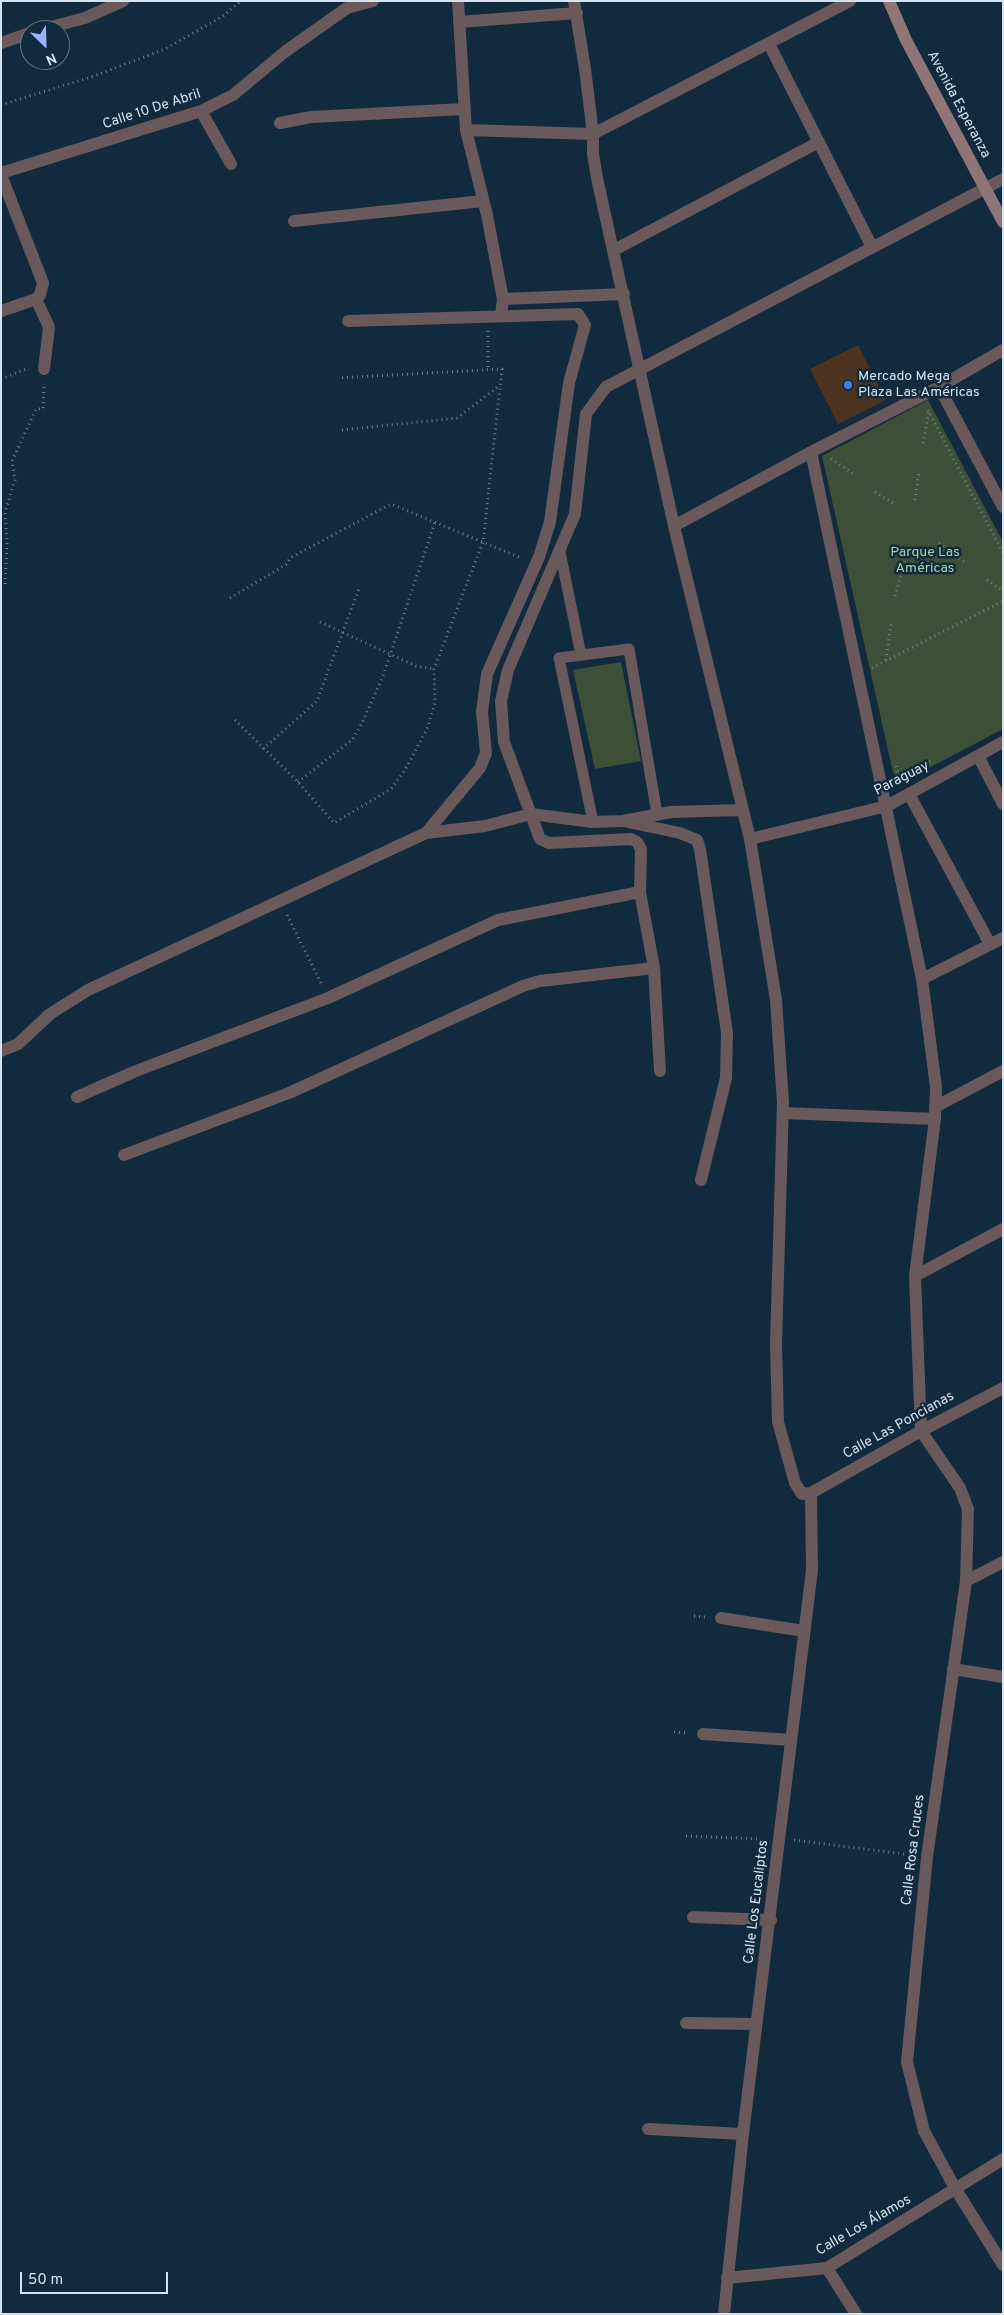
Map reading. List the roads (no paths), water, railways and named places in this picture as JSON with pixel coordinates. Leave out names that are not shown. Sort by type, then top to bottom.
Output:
[{"type":"street","points":[[70,22],[85,18],[123,1]]},
{"type":"street","name":"Calle 10 De Abril","points":[[1,174],[201,111],[233,95],[348,5],[373,1]]},
{"type":"street","points":[[458,1],[466,130],[483,201],[502,299],[501,315]]},
{"type":"street","points":[[466,130],[593,134],[850,1]]},
{"type":"street","name":"Avenida Esperanza","points":[[889,1],[906,40],[1003,222]]},
{"type":"street","points":[[459,22],[575,7],[593,134],[593,154],[674,526],[750,839],[776,1000],[783,1113],[776,1344],[778,1422],[795,1483],[802,1494],[811,1492]]},
{"type":"street","points":[[1,43],[20,36]]},
{"type":"street","points":[[769,44],[872,247]]},
{"type":"street","points":[[280,122],[311,117],[464,109]]},
{"type":"street","points":[[201,111],[231,164]]},
{"type":"street","points":[[614,250],[819,142]]},
{"type":"street","points":[[1,174],[43,283],[40,296],[36,299],[1,311]]},
{"type":"street","points":[[660,1071],[654,968],[640,892],[641,849],[637,842],[631,839],[543,842],[537,835],[504,742],[501,701],[508,670],[576,514],[586,414],[606,387],[640,371],[1003,179]]},
{"type":"street","points":[[294,221],[483,201]]},
{"type":"street","points":[[502,299],[624,294]]},
{"type":"street","points":[[36,299],[49,327],[44,369]]},
{"type":"street","points":[[348,321],[488,315],[578,314],[585,325],[569,383],[550,522],[536,564],[487,674],[482,712],[486,753],[480,768],[426,833]]},
{"type":"street","points":[[674,526],[811,452],[938,387],[1003,350]]},
{"type":"street","points":[[938,387],[1003,507]]},
{"type":"street","points":[[811,452],[922,979],[936,1087],[935,1113],[915,1276],[921,1430]]},
{"type":"street","name":"Paraguay","points":[[750,839],[887,806],[1003,742]]},
{"type":"street","points":[[978,756],[1003,804]]},
{"type":"street","points":[[909,794],[990,944]]},
{"type":"street","points":[[1,1051],[18,1044],[50,1014],[88,990],[426,833],[485,826],[531,814],[593,822],[623,821],[657,814],[743,810]]},
{"type":"street","points":[[623,821],[680,834],[697,840],[700,848],[728,1033],[726,1078],[701,1180]]},
{"type":"street","points":[[77,1097],[155,1064],[328,998],[498,920],[640,892]]},
{"type":"street","points":[[922,979],[1003,938]]},
{"type":"street","points":[[124,1155],[289,1092],[523,986],[540,981],[654,968]]},
{"type":"street","points":[[783,1113],[935,1113],[1003,1071]]},
{"type":"street","points":[[915,1276],[1003,1230]]},
{"type":"street","name":"Calle Las Poncianas","points":[[811,1492],[921,1430],[1003,1388]]},
{"type":"street","name":"Calle Rosa Cruces","points":[[921,1430],[966,1500],[968,1509],[966,1581],[928,1857],[907,2062],[924,2131],[955,2188],[1003,2266]]},
{"type":"street","name":"Calle Los Eucaliptos","points":[[724,2314],[756,2024],[771,1920],[779,1838],[812,1570],[811,1492]]},
{"type":"street","points":[[966,1581],[1003,1562]]},
{"type":"street","points":[[721,1618],[804,1631]]},
{"type":"street","points":[[953,1669],[1003,1677]]},
{"type":"street","points":[[703,1734],[791,1740]]},
{"type":"street","points":[[693,1917],[771,1920]]},
{"type":"street","points":[[686,2023],[756,2024]]},
{"type":"street","points":[[648,2129],[743,2134]]},
{"type":"street","name":"Calle Los Álamos","points":[[727,2278],[827,2268],[1003,2159]]},
{"type":"street","points":[[827,2268],[856,2314]]},
{"type":"lane","points":[[560,552],[581,655]]},
{"type":"lane","points":[[593,822],[559,658],[628,649],[657,814]]},
{"type":"place","name":"Mercado Mega Plaza Las Américas","points":[[848,385]]},
{"type":"park label","name":"Parque Las Américas","points":[[925,562]]}]
